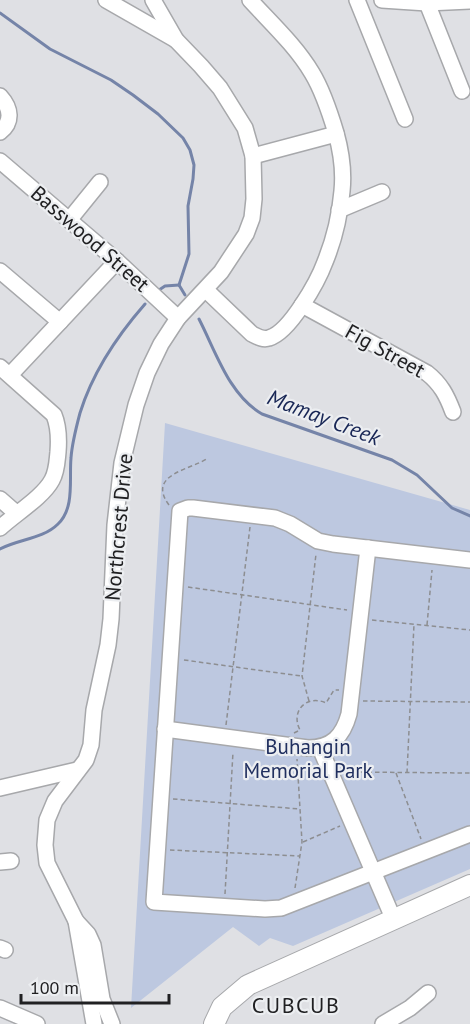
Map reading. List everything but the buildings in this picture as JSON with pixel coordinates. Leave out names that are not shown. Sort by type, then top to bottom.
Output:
[{"type":"main road","points":[[214,1024],[222,1007],[248,985],[470,885]]},
{"type":"street","points":[[106,0],[176,40]]},
{"type":"street","name":"Northcrest Drive","points":[[112,1024],[95,991],[76,921],[47,863],[45,845],[47,820],[55,801],[86,760],[91,746],[94,710],[108,645],[111,619],[115,525],[122,463],[136,405],[147,372],[160,344],[178,318],[221,272],[246,234],[252,218],[255,180],[253,156],[245,128],[220,88],[176,40],[153,0]]},
{"type":"street","points":[[206,290],[252,334],[262,339],[277,334],[295,316],[318,280],[326,259],[343,189],[342,162],[336,134],[328,107],[312,74],[290,44],[250,0]]},
{"type":"street","points":[[357,0],[405,119]]},
{"type":"street","points":[[382,0],[427,3],[470,1]]},
{"type":"street","points":[[427,3],[462,91]]},
{"type":"street","points":[[0,96],[7,104],[10,116],[9,122],[0,132]]},
{"type":"street","points":[[253,156],[336,134]]},
{"type":"street","name":"Basswood Street","points":[[0,161],[70,219],[178,318]]},
{"type":"street","points":[[70,219],[100,182]]},
{"type":"street","points":[[339,210],[382,192]]},
{"type":"street","points":[[0,528],[43,492],[52,481],[56,472],[58,426],[54,415],[5,371],[60,322],[117,261]]},
{"type":"street","points":[[0,271],[60,322]]},
{"type":"street","name":"Fig Street","points":[[302,305],[427,373],[443,389],[453,412]]},
{"type":"street","points":[[0,499],[16,513]]},
{"type":"street","points":[[470,560],[318,541],[290,524],[274,518],[193,507],[180,512],[154,902],[273,909],[292,904],[470,834]]},
{"type":"street","points":[[165,729],[296,747],[325,747],[342,734],[351,696],[368,548]]},
{"type":"street","points":[[325,747],[341,772],[343,790]]},
{"type":"street","points":[[325,747],[398,916]]},
{"type":"street","points":[[0,788],[77,770]]},
{"type":"street","name":"Northcrest Drive","points":[[94,1024],[95,991]]},
{"type":"street","points":[[383,1024],[410,1008],[428,993]]},
{"type":"street","points":[[0,1008],[37,1024]]},
{"type":"path","points":[[180,512],[167,502],[163,490],[164,484],[173,474],[208,458]]},
{"type":"path","points":[[224,906],[230,803],[229,738],[233,667],[251,515]]},
{"type":"path","points":[[309,701],[302,676],[318,541]]},
{"type":"path","points":[[427,626],[433,555]]},
{"type":"path","points":[[174,585],[310,604],[427,626],[470,630]]},
{"type":"path","points":[[407,773],[414,624]]},
{"type":"path","points":[[170,658],[302,676]]},
{"type":"path","points":[[300,730],[297,725],[297,713],[304,704],[318,700],[326,703],[334,690],[351,696],[411,702],[470,702]]},
{"type":"path","points":[[292,904],[302,842],[296,747]]},
{"type":"path","points":[[341,772],[470,773]]},
{"type":"path","points":[[396,773],[426,851]]},
{"type":"path","points":[[161,799],[301,809]]},
{"type":"path","points":[[302,842],[357,825]]},
{"type":"path","points":[[158,849],[301,856]]},
{"type":"green space","name":"Buhangin Memorial Park","points":[[165,423],[470,510],[470,869],[293,946],[270,938],[259,946],[233,927],[131,1008]]},
{"type":"waterway","points":[[0,13],[50,49],[111,80],[133,95],[158,114],[183,138],[190,150],[194,165],[188,206],[189,254],[179,285]]},
{"type":"waterway","name":"Mamay Creek","points":[[179,285],[185,295]]},
{"type":"waterway","points":[[159,290],[165,286],[179,285]]},
{"type":"waterway","points":[[0,549],[45,533],[58,524],[63,517],[69,502],[73,441],[85,398],[107,355],[145,304]]},
{"type":"waterway","name":"Mamay Creek","points":[[199,319],[224,372],[241,396],[262,414],[392,460],[417,475],[452,508],[470,516]]},
{"type":"district","name":"CUBCUB","points":[[296,1005]]}]
